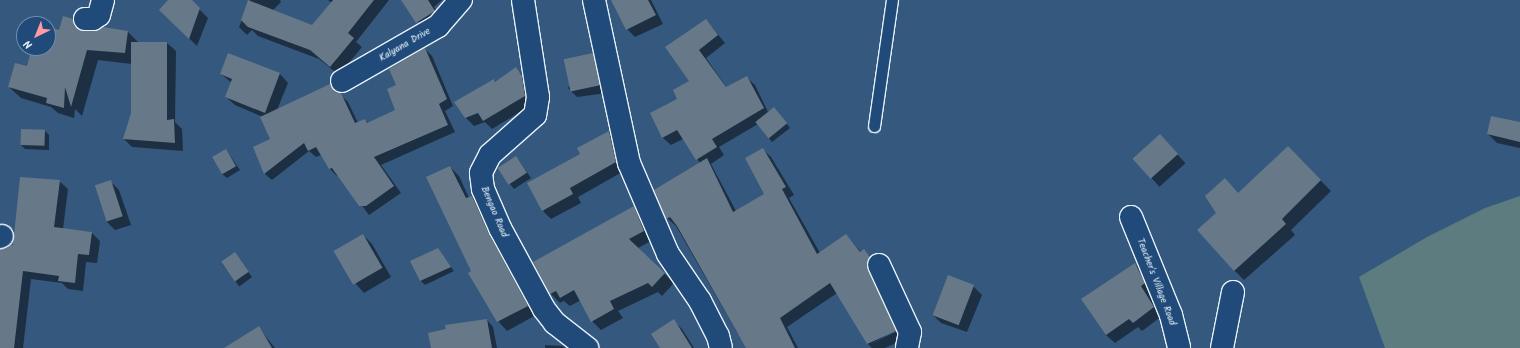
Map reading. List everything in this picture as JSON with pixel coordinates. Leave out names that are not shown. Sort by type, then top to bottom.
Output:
[{"type":"street","points":[[85,19],[93,19],[100,15],[103,0]]},
{"type":"street","name":"Kalyana Drive","points":[[342,81],[438,26],[461,0]]},
{"type":"street","name":"Bengao Road","points":[[523,0],[538,97],[535,115],[490,155],[481,173],[483,189],[500,228],[544,309],[555,323],[586,348]]},
{"type":"street","points":[[594,0],[629,163],[668,254],[700,301],[718,336],[721,348]]},
{"type":"street","name":"Teacher's Village Road","points":[[1131,217],[1171,314],[1179,348]]},
{"type":"street","points":[[879,265],[910,332],[907,348]]},
{"type":"street","points":[[1222,348],[1233,292]]},
{"type":"lane","points":[[874,126],[892,0]]},
{"type":"green space","points":[[1520,196],[1520,348],[1385,348],[1359,277],[1427,237],[1485,208]]},
{"type":"building","points":[[168,0],[192,0],[200,8],[189,39],[159,10]]},
{"type":"building","points":[[248,0],[312,25],[333,0],[374,0],[348,33],[354,38],[330,67],[310,50],[248,27],[241,20]]},
{"type":"building","points":[[401,0],[428,0],[435,11],[416,23]]},
{"type":"building","points":[[611,0],[648,0],[656,15],[626,30]]},
{"type":"building","points":[[63,16],[73,19],[74,26],[85,31],[103,27],[128,31],[125,53],[87,50],[71,107],[65,87],[64,108],[46,103],[47,98],[8,87],[15,63],[27,66],[30,56],[56,56],[56,29],[59,30]]},
{"type":"building","points":[[706,19],[718,35],[699,50],[726,87],[747,76],[764,108],[712,139],[717,147],[696,160],[677,130],[662,138],[650,113],[677,99],[673,90],[689,81],[665,47]]},
{"type":"building","points":[[131,42],[167,42],[167,120],[174,119],[175,143],[123,139],[131,113]]},
{"type":"building","points":[[425,48],[447,99],[439,104],[448,125],[374,157],[394,186],[366,206],[359,206],[332,168],[329,169],[316,147],[308,151],[304,143],[264,174],[253,147],[270,139],[260,117],[330,84],[335,92],[341,93],[355,123],[365,119],[367,123],[395,110],[387,89],[396,85],[389,69]]},
{"type":"building","points":[[228,53],[280,73],[265,113],[225,97],[232,79],[220,74]]},
{"type":"building","points":[[593,53],[600,85],[571,92],[564,59]]},
{"type":"building","points":[[516,67],[522,76],[525,96],[483,121],[478,113],[465,118],[454,102],[494,79],[495,82]]},
{"type":"building","points":[[774,107],[787,123],[769,138],[755,122]]},
{"type":"building","points":[[1491,116],[1520,122],[1520,142],[1487,134]]},
{"type":"building","points":[[21,129],[45,130],[44,146],[20,145]]},
{"type":"building","points":[[609,131],[616,162],[570,188],[573,194],[542,211],[527,183],[580,154],[577,148]]},
{"type":"building","points":[[1160,134],[1178,154],[1151,179],[1133,159]]},
{"type":"building","points":[[1288,146],[1321,180],[1282,219],[1286,224],[1234,271],[1197,230],[1216,213],[1205,196],[1225,178],[1238,193]]},
{"type":"building","points":[[763,148],[786,187],[782,189],[817,254],[846,234],[860,252],[864,249],[870,257],[867,263],[868,270],[896,331],[867,344],[830,283],[780,318],[795,348],[746,348],[677,226],[670,217],[666,219],[654,190],[707,158],[733,212],[764,194],[745,158]]},
{"type":"building","points":[[226,149],[236,166],[222,174],[212,157]]},
{"type":"building","points":[[516,156],[527,173],[508,185],[498,168]]},
{"type":"building","points":[[450,166],[466,198],[472,196],[489,234],[528,306],[497,322],[468,273],[471,271],[426,177]]},
{"type":"building","points":[[20,177],[60,180],[54,227],[92,232],[89,255],[78,254],[75,283],[58,281],[59,276],[23,271],[14,348],[0,348],[0,249],[13,245]]},
{"type":"building","points":[[111,180],[123,216],[107,221],[95,185]]},
{"type":"building","points":[[634,206],[644,231],[629,239],[665,273],[652,287],[648,283],[610,301],[614,309],[591,322],[574,290],[560,298],[556,291],[550,294],[533,262]]},
{"type":"building","points":[[363,234],[382,268],[353,285],[334,251]]},
{"type":"building","points":[[438,248],[451,267],[420,281],[410,261]]},
{"type":"building","points":[[235,252],[249,272],[235,281],[221,262]]},
{"type":"building","points":[[1135,263],[1145,283],[1141,286],[1154,307],[1133,323],[1129,319],[1106,335],[1081,299]]},
{"type":"building","points":[[948,275],[974,285],[959,325],[933,315]]},
{"type":"building","points":[[487,319],[492,348],[431,348],[428,333],[446,329],[445,325]]},
{"type":"building","points":[[674,319],[692,348],[660,348],[651,334]]},
{"type":"building","points":[[259,326],[272,348],[224,348]]}]
